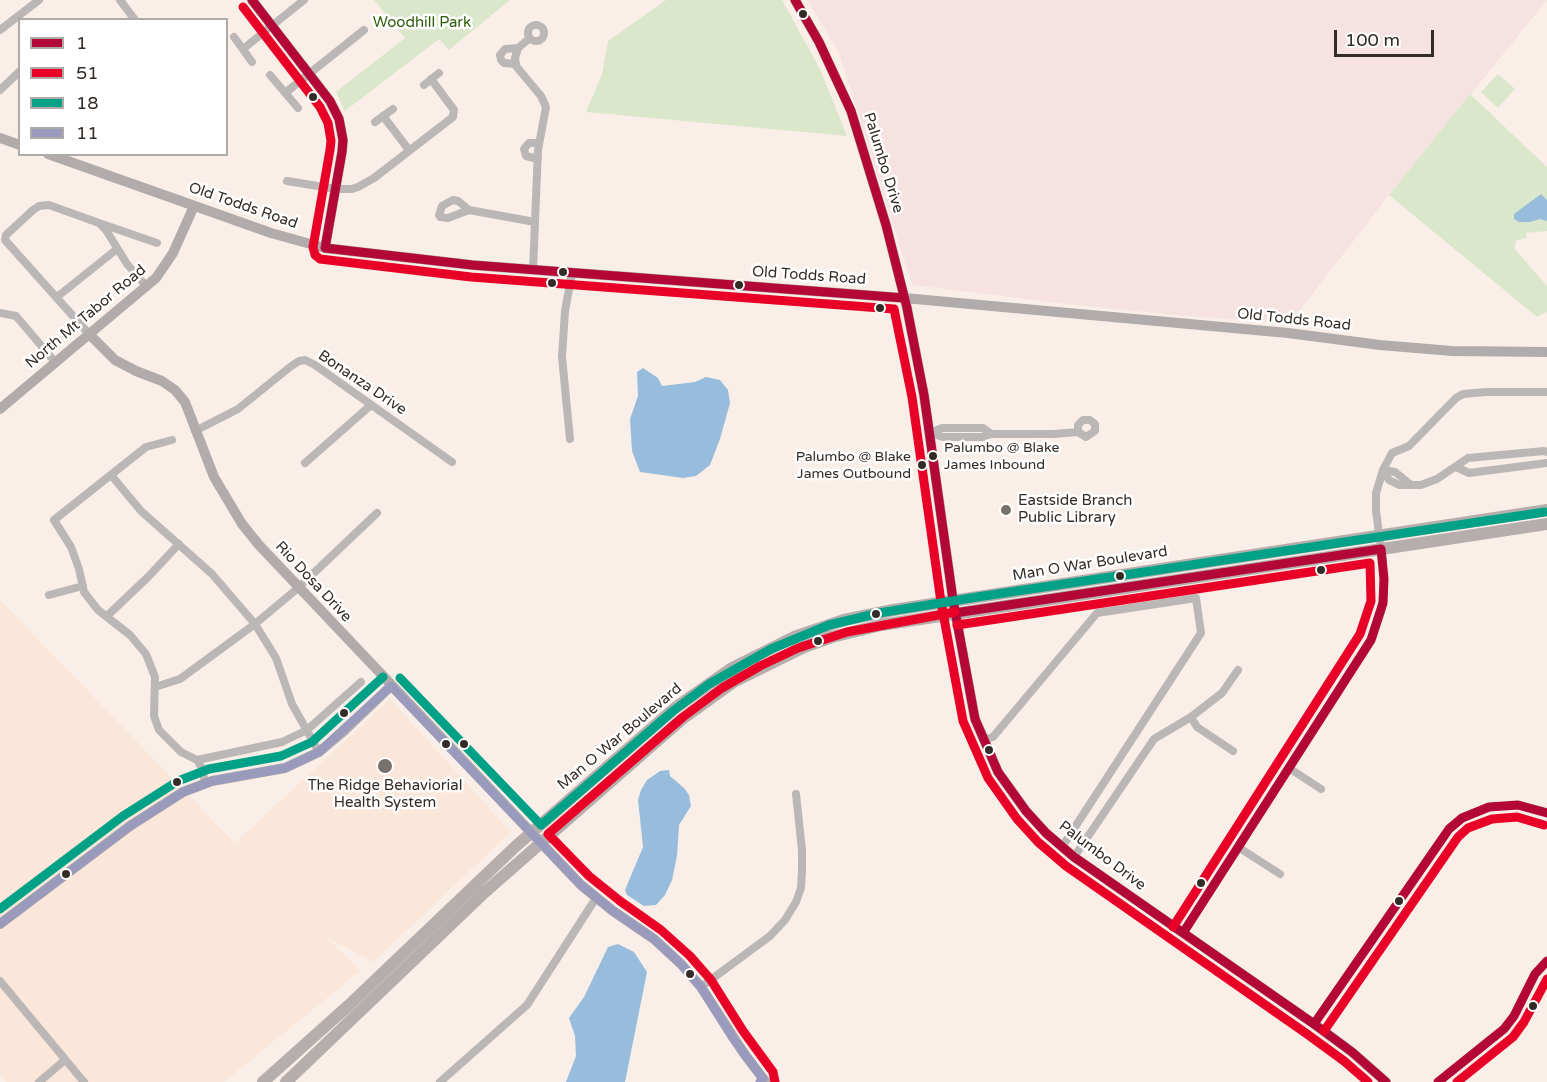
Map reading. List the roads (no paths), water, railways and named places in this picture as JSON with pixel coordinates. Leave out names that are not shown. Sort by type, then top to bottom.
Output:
[{"type":"main road","name":"Man O War Boulevard","points":[[263,1082],[348,1006],[470,888],[675,708],[715,678],[754,655],[794,637],[844,620],[884,611],[1547,510]]},
{"type":"main road","name":"Man O War Boulevard","points":[[286,1082],[485,892],[681,720],[716,694],[753,671],[804,647],[872,627],[955,613],[1547,524]]},
{"type":"street","points":[[0,30],[39,0]]},
{"type":"street","points":[[120,0],[134,18]]},
{"type":"street","points":[[252,0],[330,102],[342,129],[342,152],[325,248]]},
{"type":"street","points":[[243,49],[304,0]]},
{"type":"street","name":"Palumbo Drive","points":[[795,0],[819,42],[851,111],[876,189],[904,298],[930,433],[955,613],[975,719],[998,772],[1036,823],[1074,857],[1314,1024],[1352,1052],[1386,1082]]},
{"type":"street","points":[[285,93],[364,30]]},
{"type":"street","points":[[234,37],[252,62]]},
{"type":"street","points":[[530,38],[518,48],[515,55],[516,64],[544,102],[546,115],[539,143],[533,270]]},
{"type":"street","points":[[516,64],[504,63],[500,55],[505,49],[518,48]]},
{"type":"street","points":[[0,90],[18,73]]},
{"type":"street","points":[[287,181],[336,189],[352,189],[364,184],[449,121],[455,113],[452,105],[427,82],[439,73]]},
{"type":"street","points":[[270,75],[298,108]]},
{"type":"street","points":[[375,122],[393,109]]},
{"type":"street","points":[[383,116],[409,150]]},
{"type":"street","points":[[0,138],[18,144]]},
{"type":"street","points":[[538,159],[526,156],[524,148],[529,143],[539,143]]},
{"type":"street","name":"Old Todds Road","points":[[54,156],[271,233],[325,248],[472,265],[904,298],[1288,333],[1390,346],[1452,351],[1547,352]]},
{"type":"street","points":[[90,335],[7,243],[6,235],[33,210],[44,205],[157,243]]},
{"type":"street","name":"North Mt Tabor Road","points":[[0,409],[147,287],[169,261],[194,206]]},
{"type":"street","points":[[469,210],[536,222]]},
{"type":"street","points":[[99,223],[147,287]]},
{"type":"street","points":[[57,297],[117,249]]},
{"type":"street","points":[[570,439],[562,357],[565,311],[572,273]]},
{"type":"street","points":[[0,313],[16,316],[56,363]]},
{"type":"street","name":"Rio Dosa Drive","points":[[90,335],[115,360],[162,381],[175,390],[185,402],[214,477],[242,524],[277,566],[576,881],[663,946],[681,964],[701,987],[763,1081]]},
{"type":"street","name":"Bonanza Drive","points":[[195,431],[238,409],[298,361],[304,360],[315,365],[452,462]]},
{"type":"street","points":[[1183,933],[1365,650],[1377,627],[1384,590],[1376,501],[1379,479],[1392,453],[1409,446],[1456,398],[1463,394],[1547,393]]},
{"type":"street","points":[[305,463],[371,405]]},
{"type":"street","points":[[930,433],[942,428],[983,428],[991,434],[1078,432]]},
{"type":"street","points":[[172,440],[146,447],[54,520],[71,547],[84,592],[98,610],[130,635],[146,654],[154,677],[154,716],[159,730],[182,752],[197,760],[202,768],[205,783]]},
{"type":"street","points":[[1383,470],[1389,480],[1399,485],[1421,485],[1430,483],[1468,458],[1544,451],[1547,453]]},
{"type":"street","points":[[1502,455],[1504,469]]},
{"type":"street","points":[[1456,467],[1469,473],[1547,464]]},
{"type":"street","points":[[111,474],[141,511],[212,574],[255,624],[276,658],[292,704],[319,752]]},
{"type":"street","points":[[155,687],[180,679],[208,656],[223,649],[255,624],[298,588],[377,513]]},
{"type":"street","points":[[107,616],[148,578],[179,544]]},
{"type":"street","points":[[49,595],[83,586]]},
{"type":"street","points":[[983,740],[993,737],[1097,613],[1196,598],[1201,633],[1062,847]]},
{"type":"street","points":[[1074,857],[1154,739],[1191,717],[1221,693],[1238,670]]},
{"type":"street","points":[[197,760],[282,742],[307,730],[361,682]]},
{"type":"street","points":[[0,924],[130,826],[174,797],[205,783],[285,768],[319,752],[391,686]]},
{"type":"street","points":[[1191,717],[1197,727],[1233,751]]},
{"type":"street","points":[[1289,768],[1321,789]]},
{"type":"street","points":[[701,987],[771,936],[785,920],[796,902],[801,888],[802,870],[796,794]]},
{"type":"street","points":[[1314,1024],[1449,829],[1462,818],[1489,807],[1518,805],[1547,813]]},
{"type":"street","points":[[1238,847],[1280,874]]},
{"type":"street","points":[[440,1082],[527,1005],[596,898]]},
{"type":"street","points":[[1438,1082],[1504,1029],[1514,1016],[1535,974],[1547,961]]},
{"type":"street","points":[[0,981],[84,1082]]},
{"type":"street","points":[[39,1082],[65,1059]]},
{"type":"water","points":[[1541,194],[1547,200],[1547,221],[1540,219],[1519,222],[1514,219],[1514,214]]},
{"type":"water","points":[[643,368],[658,378],[662,386],[695,382],[706,377],[720,380],[728,390],[730,403],[720,439],[710,465],[696,476],[683,478],[640,472],[632,451],[630,419],[638,396],[637,372]]},
{"type":"water","points":[[669,770],[670,776],[689,795],[691,806],[679,825],[677,856],[672,880],[665,895],[656,905],[644,906],[627,895],[625,890],[643,847],[638,800],[647,780],[660,771]]},
{"type":"water","points":[[618,944],[634,952],[647,972],[625,1082],[566,1082],[576,1056],[575,1036],[569,1018],[584,997],[608,947]]},
{"type":"place","name":"Palumbo @ Blake James Inbound","points":[[933,456]]},
{"type":"place","name":"Palumbo @ Blake James Outbound","points":[[922,465]]},
{"type":"place","name":"Eastside Branch Public Library","points":[[1006,510]]},
{"type":"place","name":"The Ridge Behaviorial Health System","points":[[385,766]]},
{"type":"park label","name":"Woodhill Park","points":[[422,23]]}]
